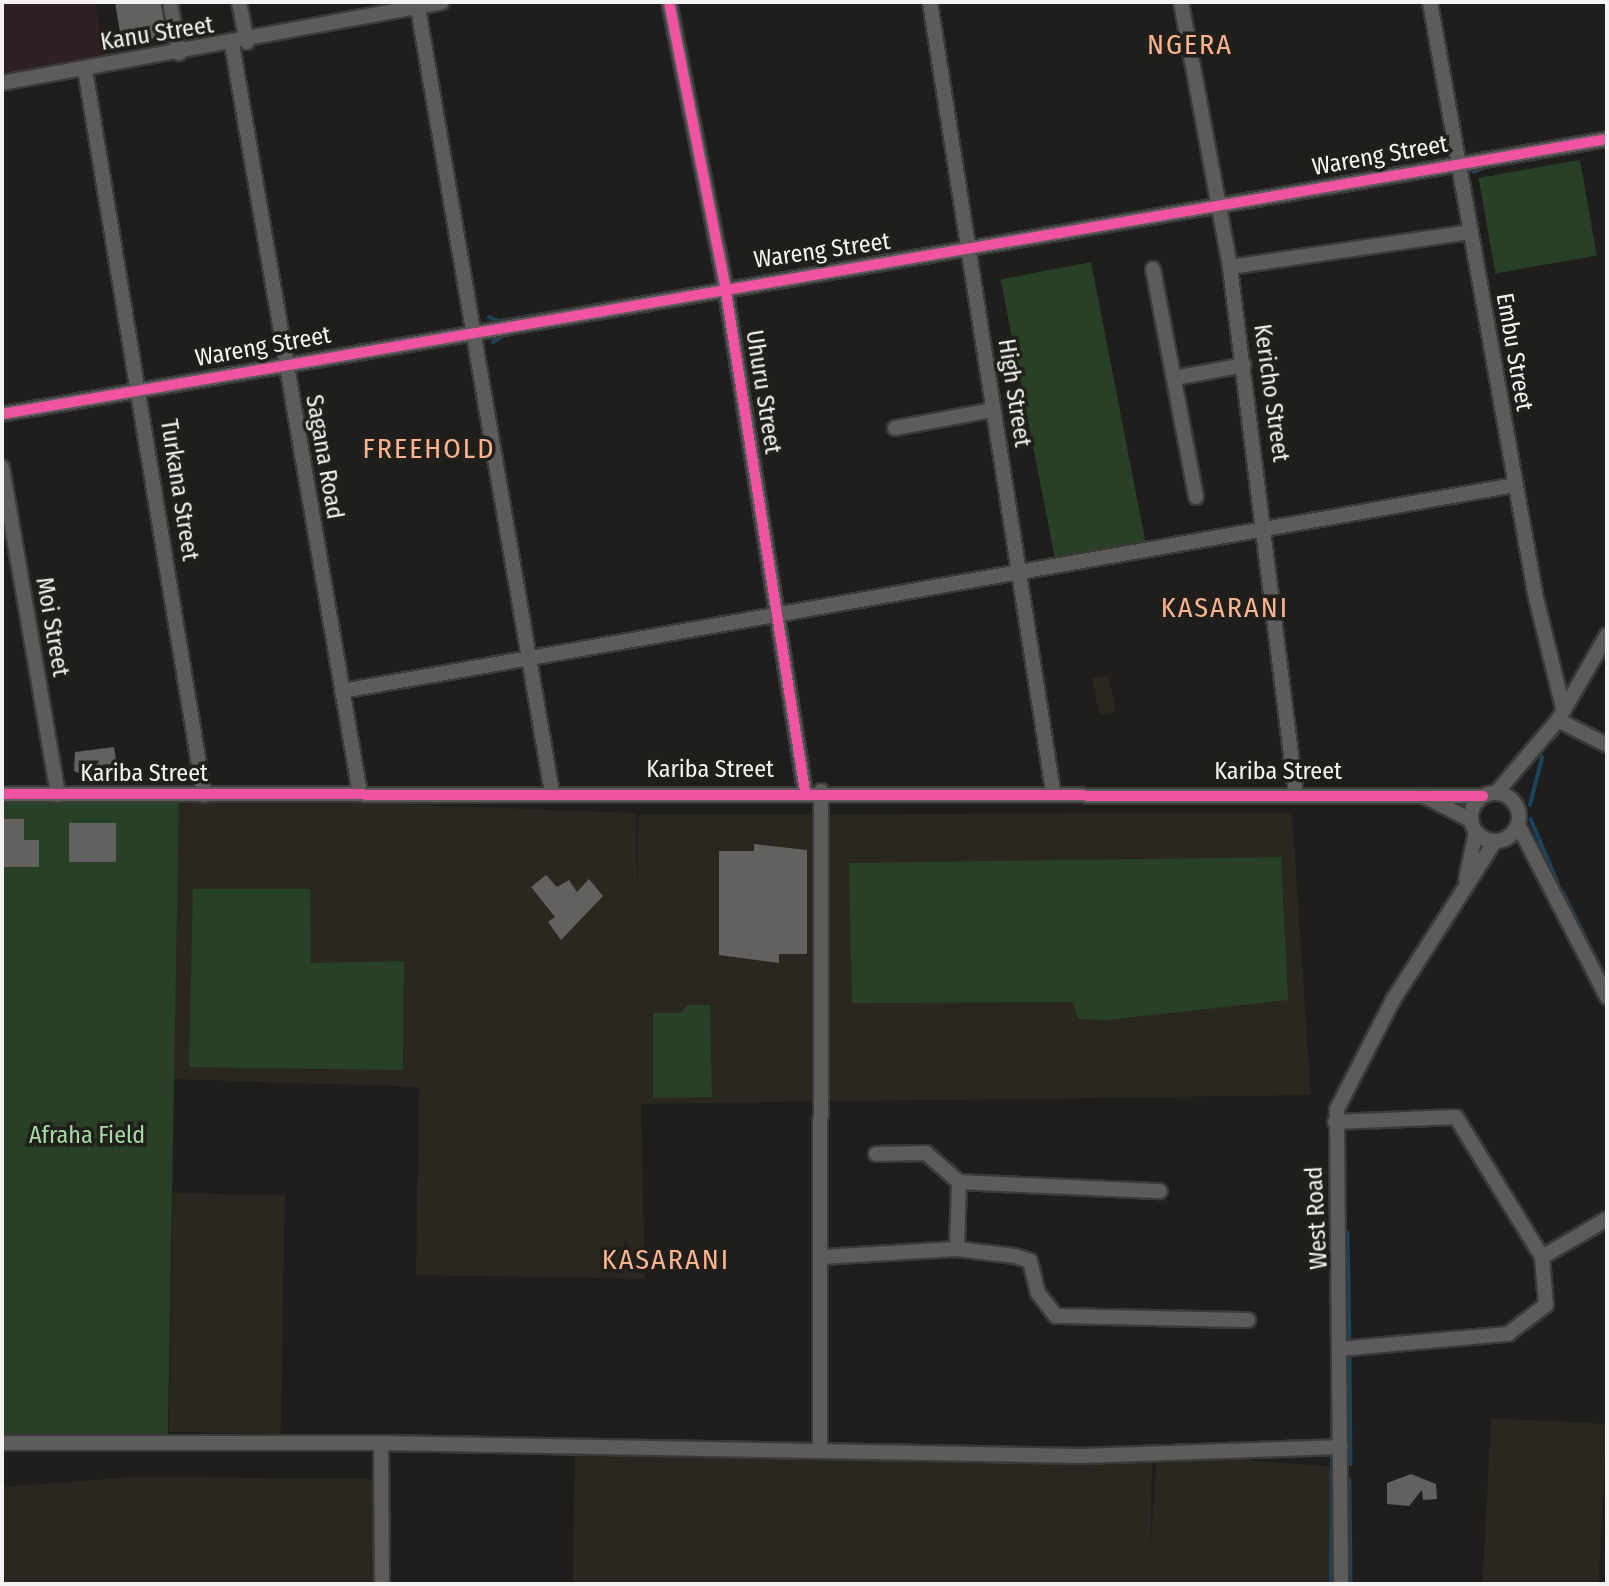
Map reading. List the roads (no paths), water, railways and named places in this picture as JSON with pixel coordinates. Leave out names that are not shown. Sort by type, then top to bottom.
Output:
[{"type":"street","points":[[170,2],[179,53]]},
{"type":"street","name":"Sagana Road","points":[[239,2],[240,43],[285,364],[360,794]]},
{"type":"street","name":"Kanu Street","points":[[2,83],[240,43],[417,4],[442,2]]},
{"type":"street","name":"Uhuru Street","points":[[669,2],[725,286],[805,791]]},
{"type":"street","name":"High Street","points":[[930,2],[993,410],[1022,572],[1053,791]]},
{"type":"street","name":"Kericho Street","points":[[1181,2],[1230,267],[1267,531],[1296,794]]},
{"type":"street","name":"Embu Street","points":[[1430,2],[1515,485],[1561,714]]},
{"type":"street","points":[[417,4],[472,332],[532,661],[552,793]]},
{"type":"street","name":"Turkana Street","points":[[85,69],[141,389],[204,794]]},
{"type":"street","name":"Wareng Street","points":[[2,414],[725,286],[969,251],[1218,205],[1607,139]]},
{"type":"street","points":[[1230,267],[1469,232]]},
{"type":"street","points":[[1153,269],[1196,497]]},
{"type":"street","points":[[1174,378],[1244,365]]},
{"type":"street","points":[[895,428],[993,410]]},
{"type":"street","name":"Moi Street","points":[[2,467],[58,795]]},
{"type":"street","points":[[342,691],[532,661],[1515,485]]},
{"type":"street","points":[[1607,635],[1561,714],[1522,769],[1515,802],[1518,825],[1607,996]]},
{"type":"street","points":[[1561,714],[1607,744]]},
{"type":"street","name":"West Road","points":[[1466,884],[1473,826],[1490,794],[1522,769]]},
{"type":"street","name":"Kariba Street","points":[[2,794],[805,791],[1490,794]]},
{"type":"street","points":[[820,1451],[821,791]]},
{"type":"street","points":[[1419,793],[1537,861]]},
{"type":"street","points":[[1490,794],[1515,802]]},
{"type":"street","name":"West Road","points":[[1341,1584],[1339,1349],[1343,1276],[1335,1122],[1394,1000],[1466,884],[1500,840],[1518,825]]},
{"type":"street","points":[[1335,1122],[1456,1117],[1542,1256],[1548,1300],[1508,1334],[1339,1349]]},
{"type":"street","points":[[876,1154],[926,1153],[959,1182],[1160,1191]]},
{"type":"street","points":[[957,1249],[959,1182]]},
{"type":"street","points":[[1542,1256],[1607,1219]]},
{"type":"street","points":[[821,1256],[957,1249],[1030,1261],[1038,1293],[1056,1316],[1248,1320]]},
{"type":"street","points":[[2,1443],[381,1443],[1081,1456],[1340,1447]]},
{"type":"street","points":[[381,1443],[382,1584]]},
{"type":"waterway","points":[[1474,172],[1485,167]]},
{"type":"waterway","points":[[489,317],[499,321],[606,303]]},
{"type":"waterway","points":[[493,342],[506,334]]},
{"type":"waterway","points":[[1553,739],[1558,733]]},
{"type":"waterway","points":[[1530,805],[1542,758]]},
{"type":"waterway","points":[[1531,819],[1558,883]]},
{"type":"waterway","points":[[1563,892],[1604,973]]},
{"type":"waterway","points":[[1348,1233],[1350,1344]]},
{"type":"waterway","points":[[1350,1354],[1351,1464]]},
{"type":"waterway","points":[[1332,1443],[1333,1418]]},
{"type":"waterway","points":[[1331,1584],[1332,1451]]},
{"type":"waterway","points":[[1350,1480],[1351,1584]]},
{"type":"district","name":"NGERA","points":[[1190,45]]},
{"type":"district","name":"FREEHOLD","points":[[429,449]]},
{"type":"district","name":"KASARANI","points":[[1225,608]]},
{"type":"district","name":"KASARANI","points":[[666,1260]]},
{"type":"park label","name":"Afraha Field","points":[[87,1136]]}]
